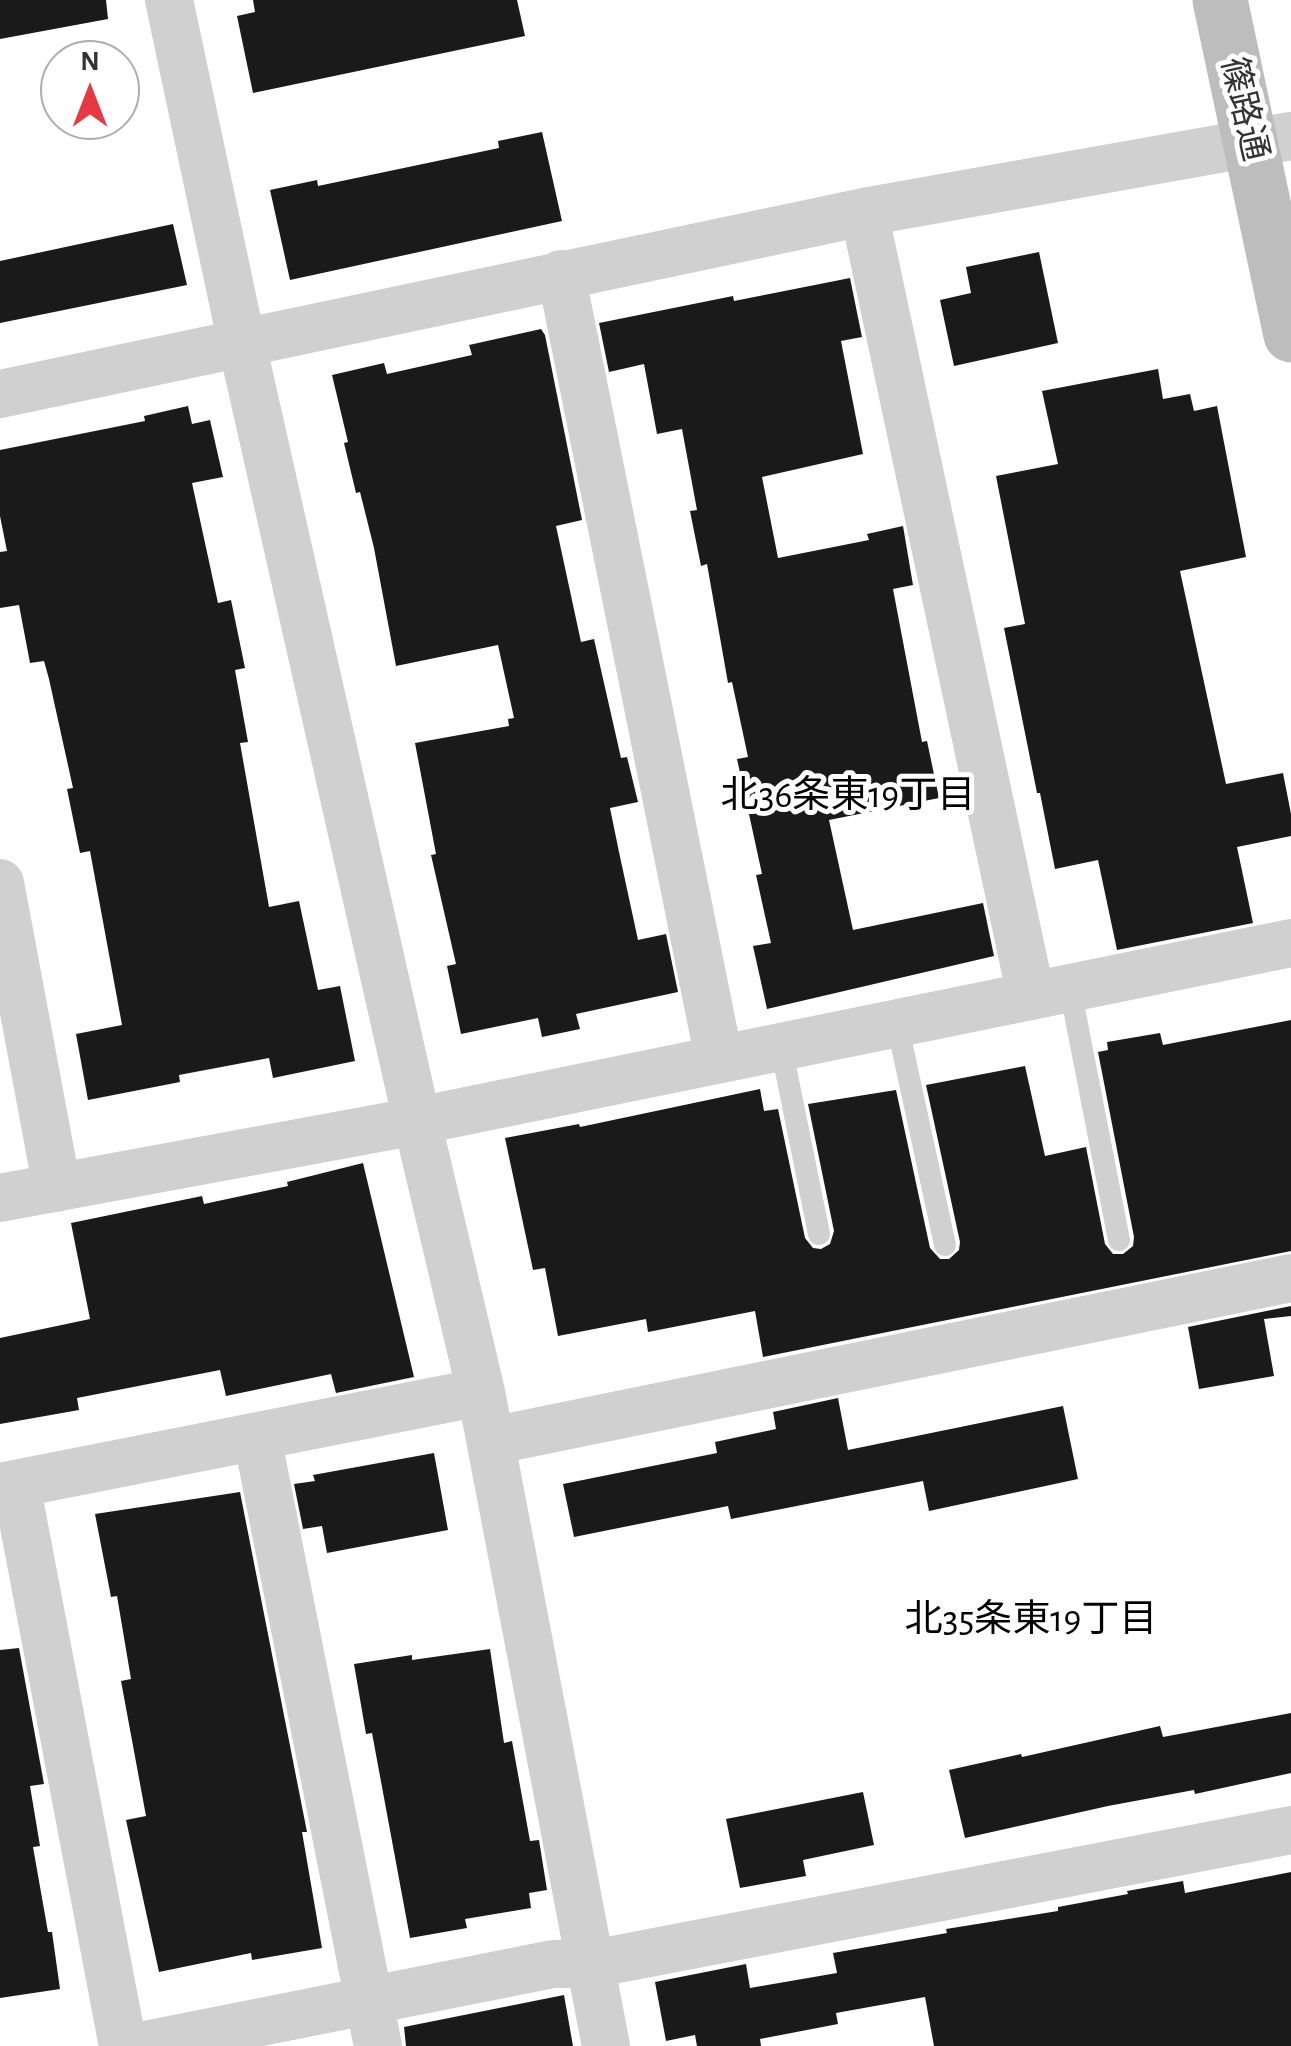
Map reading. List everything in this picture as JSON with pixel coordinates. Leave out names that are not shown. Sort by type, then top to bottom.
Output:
[{"type":"street","points":[[169,0],[242,344],[482,1392],[606,2046]]},
{"type":"street","name":"篠路通","points":[[1220,0],[1272,139],[1291,335]]},
{"type":"street","points":[[0,394],[864,212],[1272,139]]},
{"type":"street","points":[[864,212],[1050,992]]},
{"type":"street","points":[[561,274],[719,1059]]},
{"type":"street","points":[[0,883],[57,1188]]},
{"type":"street","points":[[0,1198],[417,1121],[1291,943]]},
{"type":"street","points":[[491,1441],[1291,1278]]},
{"type":"street","points":[[123,2046],[8,1485],[482,1392]]},
{"type":"street","points":[[257,1437],[378,2046]]},
{"type":"street","points":[[140,2046],[554,1964],[592,1964],[1291,1830]]},
{"type":"lane","points":[[1050,992],[1119,1240]]},
{"type":"lane","points":[[897,1023],[945,1245]]},
{"type":"lane","points":[[782,1046],[818,1234]]},
{"type":"building","points":[[0,0],[106,0],[108,19],[0,39]]},
{"type":"building","points":[[253,0],[517,0],[525,36],[253,93],[237,16],[255,12]]},
{"type":"building","points":[[542,132],[562,221],[290,280],[270,190],[317,180],[318,186],[499,148],[498,141]]},
{"type":"building","points":[[173,224],[187,285],[0,323],[0,261]]},
{"type":"building","points":[[1039,252],[1058,343],[954,366],[940,300],[971,293],[966,267]]},
{"type":"building","points":[[850,278],[862,337],[841,341],[863,454],[762,477],[778,558],[869,540],[867,534],[903,526],[913,585],[893,589],[922,742],[927,741],[939,798],[829,820],[853,930],[983,903],[994,956],[767,1009],[753,946],[771,943],[756,875],[762,874],[737,759],[748,757],[732,682],[728,683],[707,564],[701,566],[690,511],[697,510],[682,429],[657,434],[644,364],[609,372],[599,323]]},
{"type":"building","points":[[541,329],[582,520],[556,526],[581,642],[594,639],[621,758],[627,757],[638,802],[610,808],[619,852],[638,940],[666,934],[678,992],[576,1014],[580,1029],[542,1037],[538,1018],[461,1034],[447,966],[456,964],[431,855],[436,854],[415,743],[509,726],[508,719],[514,718],[498,645],[396,666],[374,548],[360,492],[356,493],[332,375],[384,363],[387,374],[472,355],[469,345]]},
{"type":"building","points":[[1158,369],[1163,399],[1190,394],[1194,411],[1217,406],[1246,557],[1180,571],[1226,784],[1283,773],[1291,836],[1237,847],[1253,923],[1117,950],[1098,860],[1055,869],[1004,628],[1025,624],[996,476],[1058,464],[1042,391]]},
{"type":"building","points":[[188,406],[192,424],[210,420],[223,477],[192,483],[218,603],[231,600],[245,668],[235,670],[248,742],[240,743],[269,907],[299,901],[318,990],[340,986],[355,1061],[273,1078],[269,1058],[179,1075],[180,1082],[88,1100],[76,1034],[122,1025],[90,851],[80,853],[67,789],[73,788],[44,661],[30,663],[19,605],[0,608],[0,552],[7,551],[0,516],[0,450],[145,421],[144,416]]},
{"type":"building","points":[[1291,1020],[1291,1251],[763,1357],[755,1311],[648,1332],[646,1319],[558,1336],[545,1268],[533,1270],[505,1138],[579,1124],[580,1127],[760,1089],[764,1111],[778,1109],[805,1238],[813,1248],[821,1249],[830,1244],[834,1231],[808,1104],[896,1090],[930,1248],[940,1259],[949,1259],[959,1250],[960,1242],[926,1085],[1025,1066],[1045,1156],[1086,1147],[1105,1244],[1113,1254],[1123,1254],[1133,1246],[1134,1237],[1098,1052],[1108,1050],[1107,1042],[1160,1033],[1163,1045]]},
{"type":"building","points":[[363,1163],[414,1377],[336,1393],[331,1374],[226,1396],[220,1370],[77,1398],[79,1410],[0,1424],[0,1338],[90,1319],[71,1223],[202,1196],[204,1204],[288,1186],[287,1182]]},
{"type":"building","points":[[1291,1306],[1291,1316],[1264,1319],[1274,1376],[1199,1389],[1188,1327]]},
{"type":"building","points":[[838,1398],[848,1450],[1063,1406],[1078,1479],[929,1511],[923,1481],[731,1519],[728,1506],[574,1537],[563,1484],[717,1453],[715,1442],[776,1429],[773,1412]]},
{"type":"building","points":[[434,1453],[448,1530],[327,1553],[322,1526],[303,1529],[294,1484],[315,1481],[313,1475]]},
{"type":"building","points":[[240,1492],[307,1832],[302,1832],[322,1948],[252,1960],[251,1953],[159,1972],[126,1820],[146,1816],[121,1681],[131,1679],[117,1596],[111,1597],[95,1514]]},
{"type":"building","points":[[19,1648],[44,1784],[30,1786],[40,1846],[33,1847],[60,1989],[0,1998],[0,1650]]},
{"type":"building","points":[[490,1649],[504,1743],[512,1741],[530,1841],[539,1840],[547,1890],[529,1893],[531,1908],[465,1919],[467,1928],[410,1938],[372,1733],[366,1734],[354,1664]]},
{"type":"building","points":[[1291,1713],[1291,1773],[1195,1794],[1194,1790],[1108,1806],[965,1838],[949,1770],[1160,1726],[1163,1737]]},
{"type":"building","points":[[863,1792],[874,1845],[803,1860],[806,1876],[740,1888],[726,1819]]},
{"type":"building","points":[[1291,1872],[1291,2046],[934,2046],[925,1997],[836,2013],[838,2024],[760,2039],[761,2046],[697,2046],[695,2035],[666,2041],[655,1982],[746,1964],[750,1988],[837,1973],[833,1953],[1058,1911],[1058,1907],[1183,1881],[1185,1893]]},
{"type":"building","points":[[564,1995],[573,2046],[406,2046],[404,2027]]},
{"type":"district","name":"北36条東19丁目","points":[[848,796]]},
{"type":"district","name":"北35条東19丁目","points":[[1031,1620]]}]
